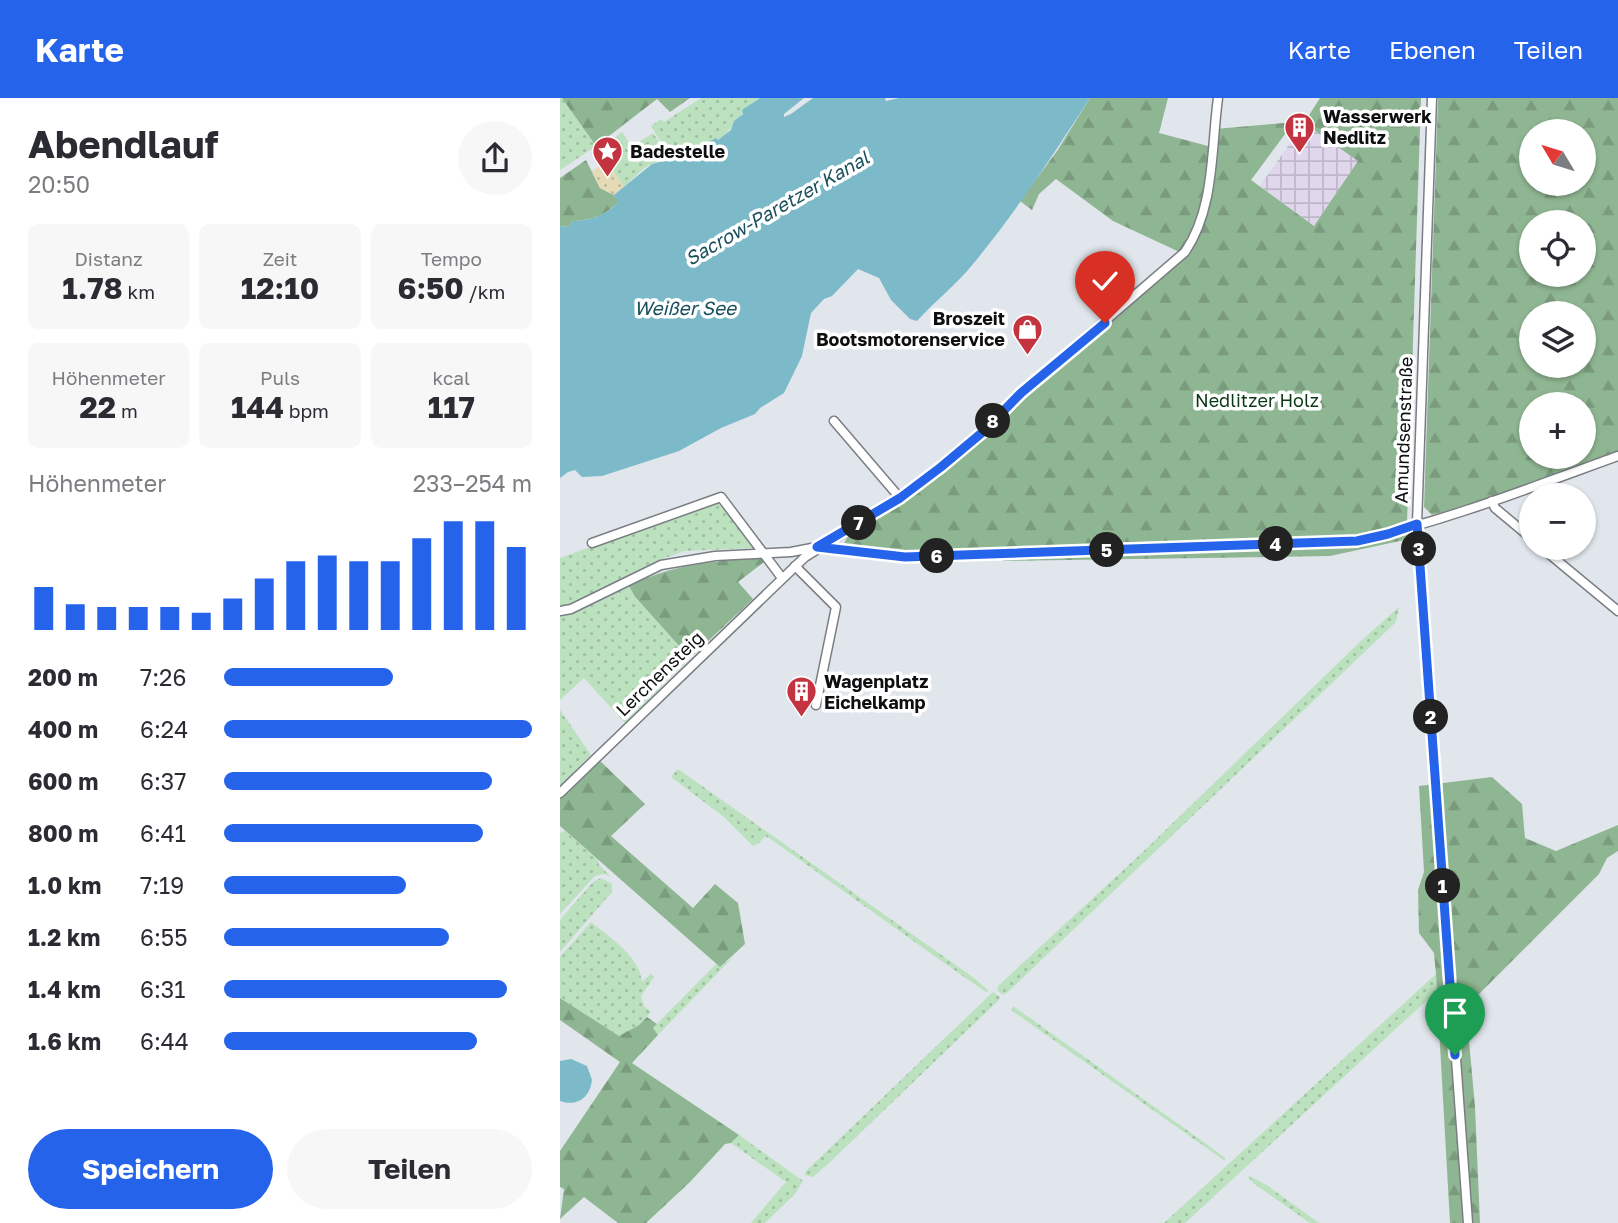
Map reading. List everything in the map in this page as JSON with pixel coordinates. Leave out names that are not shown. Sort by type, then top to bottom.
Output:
[{"type":"street","name":"Lerchensteig","points":[[560,793],[795,566],[817,547],[900,498],[984,431],[1021,393],[1185,252],[1195,236],[1203,214],[1218,98]]},
{"type":"street","name":"Amundsenstraße","points":[[1432,98],[1417,524],[1468,1223]]},
{"type":"street","points":[[834,421],[900,498]]},
{"type":"street","points":[[560,611],[571,609],[661,565],[698,558],[791,552],[817,547],[905,557],[1357,541],[1492,501],[1618,456]]},
{"type":"street","points":[[592,543],[721,497],[782,578]]},
{"type":"street","points":[[1492,501],[1495,508],[1519,528]]},
{"type":"street","points":[[1556,560],[1618,611]]},
{"type":"street","points":[[795,566],[836,607],[816,705]]},
{"type":"shaded area","points":[[1304,123],[1359,160],[1314,226],[1260,186]]},
{"type":"green space","points":[[560,98],[596,146],[560,170]]},
{"type":"green space","points":[[562,98],[690,98],[670,112],[657,99],[596,146]]},
{"type":"green space","points":[[701,98],[760,98],[748,107],[719,139],[649,165],[624,187],[606,160],[618,150],[612,140],[622,132],[641,161],[663,146],[651,126],[661,119],[664,122]]},
{"type":"green space","name":"Nedlitzer Holz","points":[[1090,98],[1168,98],[1159,133],[1208,146],[1215,129],[1294,122],[1251,180],[1314,226],[1358,161],[1304,123],[1320,98],[1421,98],[1407,523],[1409,539],[1330,556],[1003,561],[1000,552],[915,555],[842,547],[849,534],[950,464],[974,444],[1055,365],[1188,256],[1113,221],[1056,179],[1039,194],[1032,210],[1020,201],[1057,151]]},
{"type":"green space","points":[[1438,98],[1618,98],[1618,455],[1596,462],[1596,392],[1519,392],[1519,469],[1576,469],[1535,483],[1519,483],[1519,488],[1432,515],[1424,507]]},
{"type":"green space","points":[[653,133],[661,145],[642,158],[634,145]]},
{"type":"green space","points":[[586,160],[600,188],[618,198],[618,203],[597,216],[573,221],[568,227],[560,226],[560,178]]},
{"type":"green space","points":[[721,499],[755,548],[684,551],[625,579],[635,598],[690,658],[625,723],[584,678],[560,700],[560,558]]},
{"type":"green space","points":[[761,558],[764,562],[738,582],[753,599],[690,658],[635,597],[629,586],[678,568]]},
{"type":"green space","points":[[1399,607],[1396,622],[1008,992],[1003,995],[997,990],[999,985],[1145,850]]},
{"type":"green space","points":[[560,710],[591,755],[560,786]]},
{"type":"green space","points":[[598,759],[645,804],[611,836],[693,908],[715,884],[738,903],[745,944],[720,967],[560,826],[560,797]]},
{"type":"green space","points":[[678,769],[989,991],[986,992],[957,972],[772,840],[765,836],[753,846],[724,817],[671,777]]},
{"type":"green space","points":[[1492,777],[1522,804],[1525,838],[1556,851],[1618,825],[1618,851],[1607,858],[1599,874],[1466,1007],[1475,1107],[1480,1223],[1450,1223],[1434,953],[1419,933],[1418,890],[1424,872],[1419,786]]},
{"type":"green space","points":[[565,831],[598,860],[599,865],[611,877],[604,874],[595,876],[560,914],[560,833]]},
{"type":"green space","points":[[601,878],[612,884],[612,892],[560,952],[560,920],[593,882]]},
{"type":"green space","points":[[591,922],[630,955],[640,972],[642,982],[651,974],[654,977],[641,996],[644,1006],[651,1012],[639,1025],[619,1036],[560,998],[560,957]]},
{"type":"green space","points":[[734,956],[658,1035],[653,1028],[716,964],[720,967]]},
{"type":"green space","points":[[1436,974],[1437,991],[1185,1223],[1164,1223]]},
{"type":"green space","points":[[993,992],[1000,997],[999,1000],[829,1163],[813,1177],[804,1175],[807,1170]]},
{"type":"green space","points":[[560,998],[619,1036],[639,1025],[647,1017],[657,1024],[653,1028],[658,1035],[632,1063],[739,1135],[731,1143],[725,1144],[690,1182],[646,1223],[618,1223],[584,1197],[560,1219],[564,1189],[560,1187],[560,1151],[620,1062],[560,1020]]},
{"type":"green space","points":[[1013,1006],[1205,1143],[1225,1158],[1225,1161],[1011,1010]]},
{"type":"green space","points":[[739,1135],[803,1181],[795,1194],[765,1223],[751,1223],[786,1182],[731,1143]]},
{"type":"green space","points":[[1248,1177],[1319,1223],[1310,1223],[1253,1183]]},
{"type":"sand","name":"Badestelle","points":[[606,160],[624,187],[614,195],[600,188],[592,172]]},
{"type":"water","name":"Weißer See","points":[[760,98],[804,98],[784,114],[784,117],[813,98],[885,98],[886,101],[899,98],[1090,98],[1034,183],[989,244],[966,272],[917,321],[910,319],[891,300],[879,278],[858,269],[811,313],[802,356],[784,393],[755,414],[721,428],[679,451],[602,476],[582,477],[575,470],[560,478],[560,226],[568,227],[573,221],[592,218],[607,211],[618,203],[614,195],[652,164],[681,156],[716,138],[718,140],[731,130],[734,121],[743,114],[742,110]]},
{"type":"water","points":[[571,1059],[587,1066],[592,1080],[589,1092],[582,1100],[566,1103],[560,1101],[560,1061]]},
{"type":"place","name":"Wasserwerk Nedlitz","points":[[1300,154]]},
{"type":"place","name":"Badestelle","points":[[607,179]]},
{"type":"place","name":"Broszeit Bootsmotorenservice","points":[[1028,356]]},
{"type":"place","name":"Wagenplatz Eichelkamp","points":[[801,719]]},
{"type":"route","points":[[1105,323],[1021,393],[984,431],[941,467],[900,498],[817,547],[905,557],[1357,541],[1417,524],[1455,1055]]},
{"type":"water label","name":"Sacrow-Paretzer Kanal","points":[[777,208]]}]
